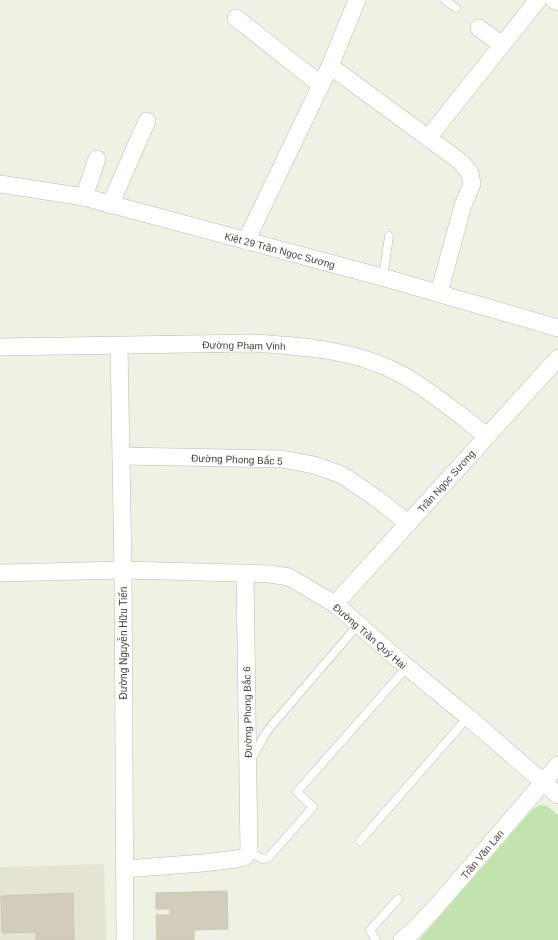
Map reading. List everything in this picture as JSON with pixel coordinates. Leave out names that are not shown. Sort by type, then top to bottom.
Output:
[{"type":"street","points":[[246,241],[321,86],[357,0]]},
{"type":"street","points":[[428,138],[538,0]]},
{"type":"street","points":[[554,0],[558,2]]},
{"type":"street","points":[[236,18],[321,86]]},
{"type":"street","points":[[479,28],[502,45]]},
{"type":"street","points":[[330,66],[461,162],[470,173],[472,184],[464,205],[439,293]]},
{"type":"street","points":[[110,205],[147,121]]},
{"type":"street","points":[[84,197],[97,160]]},
{"type":"street","name":"Kiệt 29 Trần Ngọc Sương","points":[[0,184],[84,197],[439,293],[558,328]]},
{"type":"street","name":"Đường Phạm Vinh","points":[[0,347],[252,343],[289,345],[326,350],[353,356],[381,365],[405,377],[442,401],[487,436]]},
{"type":"street","name":"Đường Nguyễn Hữu Tiến","points":[[119,346],[123,570],[125,940]]},
{"type":"street","name":"Trần Ngọc Sương","points":[[335,604],[558,358]]},
{"type":"street","name":"Đường Phong Bắc 5","points":[[121,456],[282,459],[314,465],[342,475],[376,498],[408,523]]},
{"type":"street","name":"Đường Trần Quý Hai","points":[[0,573],[123,570],[270,574],[289,577],[335,604],[558,795]]},
{"type":"street","name":"Đường Phong Bắc 6","points":[[245,573],[249,852]]},
{"type":"street","name":"Trần Văn Lan","points":[[402,940],[436,907],[558,765]]},
{"type":"street","points":[[125,869],[230,860],[244,857],[249,852]]},
{"type":"lane","points":[[445,0],[456,8]]},
{"type":"lane","points":[[383,278],[389,236]]},
{"type":"lane","points":[[248,764],[272,725],[358,625]]},
{"type":"lane","points":[[249,852],[263,859],[268,858],[313,808],[297,792],[407,667]]},
{"type":"lane","points":[[360,841],[468,717]]},
{"type":"lane","points":[[376,940],[370,930],[398,899]]},
{"type":"shaded area","points":[[104,864],[106,940],[0,940],[0,867]]},
{"type":"green space","points":[[540,805],[547,806],[558,815],[558,940],[419,940],[533,809]]},
{"type":"building","points":[[227,891],[228,929],[194,930],[194,940],[157,940],[156,915],[170,915],[170,909],[156,909],[156,893]]},
{"type":"building","points":[[73,893],[74,940],[36,940],[36,932],[2,933],[1,896]]}]
